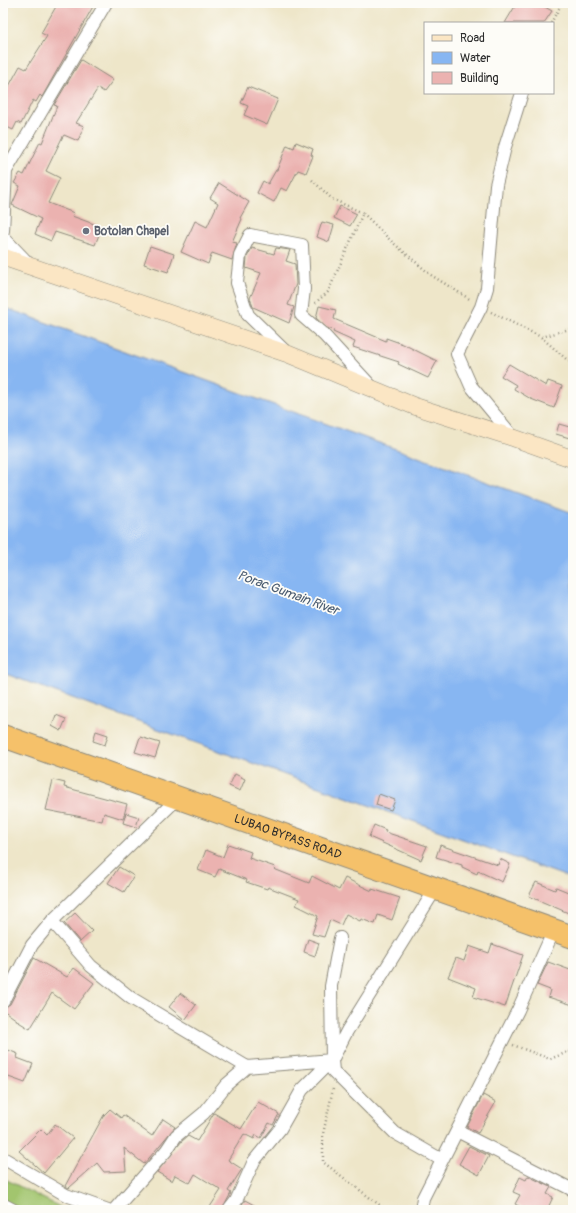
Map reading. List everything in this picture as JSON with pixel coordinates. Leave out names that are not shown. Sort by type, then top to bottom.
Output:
[{"type":"highway","name":"LUBAO BYPASS ROAD","points":[[3,736],[177,799],[436,888],[564,934]]},
{"type":"street","points":[[3,231],[6,171],[106,3]]},
{"type":"street","points":[[514,438],[471,386],[457,354],[481,307],[487,288],[496,185],[505,147],[522,94]]},
{"type":"street","points":[[288,354],[248,315],[237,283],[240,255],[250,236],[302,245],[304,289],[301,315],[324,334],[373,388]]},
{"type":"street","points":[[3,237],[33,268]]},
{"type":"street","points":[[3,257],[288,354],[414,406],[514,438],[573,459]]},
{"type":"street","points":[[3,1002],[32,945],[52,921],[177,799]]},
{"type":"street","points":[[229,1210],[236,1201],[254,1161],[280,1129],[302,1090],[333,1066],[348,1031],[436,888]]},
{"type":"street","points":[[52,921],[91,966],[132,998],[246,1067],[333,1066]]},
{"type":"street","points":[[421,1210],[423,1198],[518,1010],[564,934]]},
{"type":"street","points":[[340,938],[331,986],[333,1066],[395,1133],[442,1160]]},
{"type":"street","points":[[114,1210],[166,1151],[176,1136],[204,1113],[226,1085],[246,1067]]},
{"type":"street","points":[[457,1131],[573,1190]]},
{"type":"street","points":[[3,1158],[66,1195],[108,1210]]},
{"type":"lane","points":[[3,1201],[20,1210]]},
{"type":"path","points":[[552,22],[562,3]]},
{"type":"path","points":[[312,180],[332,198],[363,213],[391,241],[431,275],[481,307],[541,337],[573,365]]},
{"type":"path","points":[[301,315],[328,292],[363,213]]},
{"type":"path","points":[[541,337],[573,328]]},
{"type":"path","points":[[513,1038],[512,1044],[550,1059],[573,1050]]},
{"type":"path","points":[[333,1066],[333,1094],[324,1134],[324,1162],[386,1210]]},
{"type":"green space","points":[[3,1178],[66,1210],[3,1210]]},
{"type":"water","name":"Porac Gumain River","points":[[3,307],[573,513],[573,879],[3,673]]},
{"type":"building","points":[[58,3],[95,3],[42,97],[40,95],[36,102],[33,100],[21,124],[17,122],[13,130],[3,125],[3,97],[20,66],[26,69],[47,36],[41,33]]},
{"type":"building","points":[[517,3],[538,3],[552,11],[545,22],[506,22]]},
{"type":"building","points":[[81,60],[113,80],[104,92],[98,88],[76,123],[84,126],[78,141],[64,135],[62,138],[46,171],[60,178],[48,203],[74,213],[72,216],[102,227],[95,245],[55,232],[51,241],[35,234],[41,219],[12,205],[20,186],[14,183],[20,173],[24,175],[40,142],[42,143],[57,106],[54,105]]},
{"type":"building","points":[[248,87],[278,99],[267,125],[244,115],[248,106],[241,103]]},
{"type":"building","points":[[296,142],[313,149],[311,155],[313,156],[306,173],[298,170],[287,191],[281,188],[274,202],[257,193],[263,181],[268,184],[277,170],[287,145],[294,148]]},
{"type":"building","points":[[219,183],[249,202],[240,218],[242,219],[232,242],[237,243],[232,260],[212,253],[208,264],[181,252],[195,221],[207,227],[218,203],[210,198]]},
{"type":"building","points":[[340,206],[357,214],[350,226],[334,218]]},
{"type":"building","points":[[322,222],[334,225],[329,242],[317,237]]},
{"type":"building","points":[[150,246],[174,254],[168,272],[144,264]]},
{"type":"building","points":[[252,248],[274,254],[276,248],[290,250],[286,261],[295,264],[296,284],[288,305],[294,307],[289,323],[253,307],[250,298],[261,273],[246,268],[247,257]]},
{"type":"building","points":[[319,306],[336,310],[334,319],[386,341],[386,338],[403,344],[437,361],[428,378],[398,364],[399,362],[353,347],[355,342],[333,332],[334,330],[327,328],[316,318]]},
{"type":"building","points":[[509,364],[546,386],[548,381],[562,386],[554,408],[531,399],[514,389],[516,385],[501,376]]},
{"type":"building","points":[[559,424],[573,428],[573,439],[556,434]]},
{"type":"building","points":[[56,715],[66,719],[61,731],[52,726]]},
{"type":"building","points":[[96,731],[108,735],[105,745],[93,741]]},
{"type":"building","points":[[140,737],[160,743],[155,758],[135,752]]},
{"type":"building","points":[[235,774],[245,779],[240,791],[229,786]]},
{"type":"building","points":[[53,780],[65,783],[64,787],[127,804],[123,819],[104,813],[102,821],[46,810]]},
{"type":"building","points":[[379,794],[395,800],[391,810],[376,805]]},
{"type":"building","points":[[126,813],[139,817],[136,827],[123,823]]},
{"type":"building","points":[[374,825],[386,830],[385,832],[427,846],[421,860],[369,837]]},
{"type":"building","points":[[228,844],[251,852],[249,858],[275,867],[274,869],[309,883],[312,876],[339,890],[345,878],[372,891],[372,889],[400,898],[392,920],[378,915],[375,924],[361,919],[360,921],[346,914],[341,925],[330,920],[324,937],[312,934],[318,916],[296,905],[299,899],[268,887],[267,889],[246,882],[247,880],[219,869],[215,877],[198,870],[206,850],[223,857]]},
{"type":"building","points":[[440,845],[498,865],[500,859],[510,864],[502,882],[478,871],[477,874],[462,867],[462,865],[436,857]]},
{"type":"building","points":[[119,867],[134,876],[124,892],[108,883]]},
{"type":"building","points":[[536,882],[555,890],[556,887],[573,894],[573,915],[529,896]]},
{"type":"building","points":[[75,913],[92,931],[80,942],[64,923]]},
{"type":"building","points":[[308,939],[319,943],[315,956],[304,952]]},
{"type":"building","points":[[492,944],[523,955],[505,1007],[473,997],[476,988],[448,977],[456,958],[464,961],[469,946],[489,953]]},
{"type":"building","points":[[34,958],[67,977],[74,968],[94,983],[74,1009],[52,993],[30,1029],[17,1021],[3,1010],[3,1008],[10,1004]]},
{"type":"building","points":[[548,962],[573,971],[573,1005],[548,997],[550,990],[537,985]]},
{"type":"building","points":[[180,993],[196,1005],[185,1020],[169,1007]]},
{"type":"building","points":[[3,1048],[18,1054],[17,1058],[33,1064],[25,1083],[3,1075]]},
{"type":"building","points":[[483,1095],[496,1102],[478,1133],[467,1127]]},
{"type":"building","points":[[258,1102],[279,1114],[273,1125],[269,1123],[261,1138],[256,1135],[254,1139],[244,1134],[228,1160],[242,1169],[228,1191],[231,1193],[222,1210],[208,1210],[221,1190],[195,1174],[190,1183],[175,1175],[172,1181],[157,1172],[182,1141],[188,1136],[197,1141],[214,1113],[241,1129]]},
{"type":"building","points":[[110,1109],[121,1118],[123,1115],[152,1136],[163,1119],[175,1127],[144,1164],[124,1148],[126,1171],[104,1172],[97,1163],[69,1188],[65,1186],[104,1115]]},
{"type":"building","points":[[55,1124],[73,1138],[44,1173],[19,1151],[41,1129],[47,1135]]},
{"type":"building","points":[[469,1146],[489,1156],[479,1175],[459,1164]]},
{"type":"building","points":[[528,1176],[551,1187],[547,1194],[553,1197],[547,1210],[526,1210],[515,1204],[520,1195],[513,1192],[520,1177],[526,1180]]},
{"type":"building","points":[[245,1200],[263,1210],[238,1210]]},
{"type":"place","name":"Botolan Chapel","points":[[86,231]]}]
